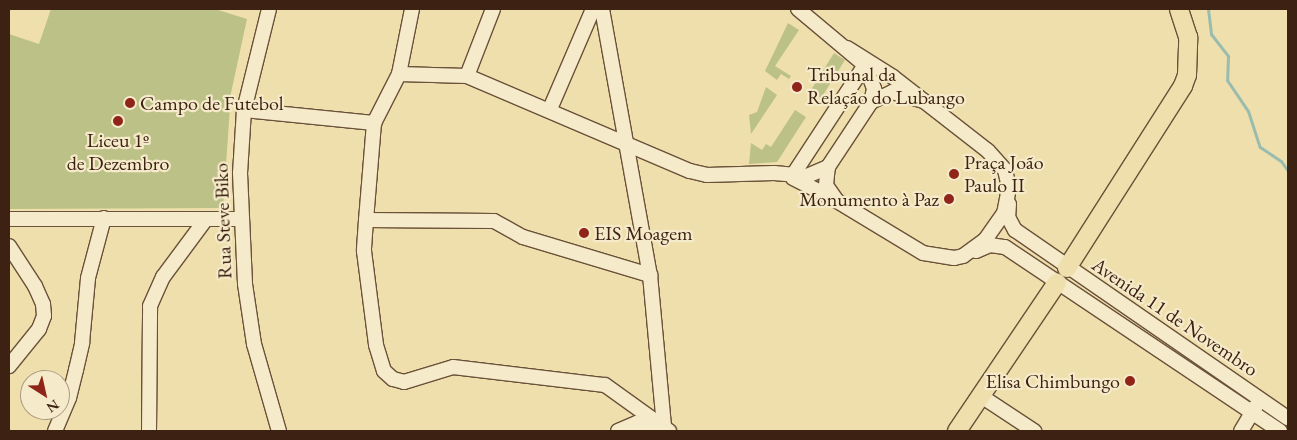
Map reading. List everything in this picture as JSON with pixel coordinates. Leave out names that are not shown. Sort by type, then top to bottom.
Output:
[{"type":"main road","points":[[1067,268],[1183,86],[1187,75],[1188,37],[1179,9]]},
{"type":"main road","points":[[958,431],[1057,283]]},
{"type":"street","name":"Rua Steve Biko","points":[[269,9],[244,110],[241,143],[241,219],[245,284],[254,344],[279,431]]},
{"type":"street","points":[[412,9],[400,74],[374,123],[366,220],[364,252],[376,346],[384,371],[393,379],[404,382],[453,367],[605,385],[667,429]]},
{"type":"street","points":[[467,76],[493,9]]},
{"type":"street","points":[[550,109],[593,9]]},
{"type":"street","points":[[602,9],[628,144],[650,275],[667,429]]},
{"type":"street","points":[[798,9],[847,48],[864,65],[874,89],[871,102],[828,167],[826,185],[837,201]]},
{"type":"street","points":[[789,174],[923,253],[946,259],[964,256],[985,240],[1004,213],[1009,188],[999,161],[868,59],[847,48]]},
{"type":"street","points":[[789,174],[864,65]]},
{"type":"street","points":[[400,74],[467,76],[707,175],[789,174],[807,176],[828,167]]},
{"type":"street","points":[[871,102],[892,92],[923,101]]},
{"type":"street","points":[[244,110],[374,123]]},
{"type":"street","name":"Avenida 11 de Novembro","points":[[1009,188],[1011,225],[1067,268],[1288,418]]},
{"type":"street","points":[[55,431],[69,398],[76,370],[82,343],[88,278],[104,218]]},
{"type":"street","points":[[9,219],[241,219]]},
{"type":"street","points":[[149,431],[150,306],[163,277],[206,219]]},
{"type":"street","points":[[366,220],[494,221],[523,237],[650,275]]},
{"type":"street","name":"Avenida 11 de Novembro","points":[[964,256],[998,245],[1280,431]]},
{"type":"street","points":[[9,246],[35,286],[43,304],[44,316],[39,329],[9,366]]},
{"type":"street","name":"Avenida 11 de Novembro","points":[[1057,283],[1055,271],[1067,268]]},
{"type":"street","points":[[981,396],[1034,431]]},
{"type":"street","name":"Avenida 11 de Novembro","points":[[1252,413],[1260,400]]},
{"type":"street","points":[[1241,431],[1252,413]]},
{"type":"street","points":[[618,431],[637,424],[667,429]]},
{"type":"green space","name":"Liceu 1º de Dezembro","points":[[51,9],[215,9],[247,19],[231,93],[223,208],[9,209],[9,34],[39,44]]},
{"type":"green space","points":[[788,23],[799,30],[775,66],[791,76],[789,79],[781,74],[777,80],[765,71]]},
{"type":"green space","points":[[834,53],[845,60],[821,98],[810,91]]},
{"type":"green space","points":[[766,87],[777,95],[751,134],[749,115],[757,112]]},
{"type":"green space","points":[[795,110],[806,117],[777,162],[749,164],[751,143],[762,150],[766,144],[771,147]]},
{"type":"waterway","points":[[1208,9],[1211,34],[1228,56],[1227,80],[1248,111],[1260,147],[1281,161],[1288,171]]},
{"type":"place","name":"Tribunal da Relação do Lubango","points":[[797,87]]},
{"type":"place","name":"Campo de Futebol","points":[[130,103]]},
{"type":"place","name":"Liceu 1º de Dezembro","points":[[118,121]]},
{"type":"place","name":"Praça João Paulo II","points":[[954,174]]},
{"type":"place","name":"Monumento à Paz","points":[[949,199]]},
{"type":"place","name":"EIS Moagem","points":[[584,233]]},
{"type":"place","name":"Elisa Chimbungo","points":[[1130,381]]}]
